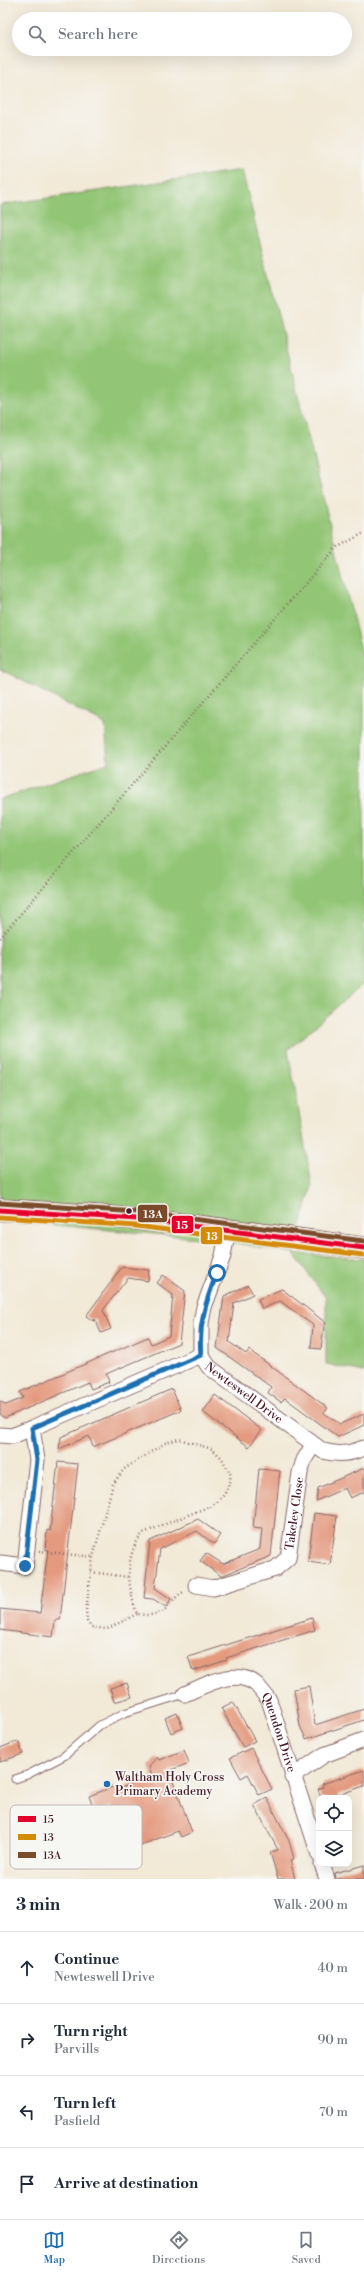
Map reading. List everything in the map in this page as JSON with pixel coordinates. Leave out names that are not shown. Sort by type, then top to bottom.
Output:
[{"type":"street","points":[[0,1210],[57,1212],[228,1229],[364,1248]]},
{"type":"street","name":"Newteswell Drive","points":[[228,1229],[223,1256],[204,1307],[200,1341],[201,1355],[209,1367],[323,1451],[336,1454],[348,1453],[364,1448]]},
{"type":"street","points":[[0,1435],[12,1436],[201,1355]]},
{"type":"street","points":[[0,1563],[25,1566],[37,1460],[32,1428]]},
{"type":"street","name":"Takeley Close","points":[[196,1585],[213,1588],[276,1569],[288,1558],[300,1473],[304,1460],[313,1445]]},
{"type":"street","name":"Quendon Drive","points":[[186,1694],[219,1680],[238,1677],[256,1685],[269,1700],[292,1777],[316,1846]]},
{"type":"street","points":[[292,1777],[324,1755],[364,1740]]},
{"type":"street","points":[[323,1867],[327,1879]]},
{"type":"lane","points":[[15,1779],[27,1775],[64,1756],[100,1725],[124,1713],[186,1694]]},
{"type":"path","points":[[0,938],[336,548],[364,533]]},
{"type":"path","points":[[137,1614],[130,1595],[128,1577],[135,1542],[143,1533],[224,1498],[231,1475],[221,1457],[212,1449],[179,1439],[165,1443],[124,1470],[113,1484],[92,1557],[86,1611],[87,1621],[91,1628],[107,1629],[137,1614],[149,1616],[166,1611],[176,1596],[196,1585]]},
{"type":"path","points":[[27,1550],[92,1557]]},
{"type":"path","points":[[90,1572],[128,1577]]},
{"type":"green space","points":[[242,170],[364,662],[364,983],[288,1050],[312,1186],[293,1253],[220,1240],[0,1220],[0,799],[108,763],[105,724],[0,669],[0,205]]},
{"type":"green space","points":[[293,1253],[364,1259],[364,1372],[326,1364],[326,1298]]},
{"type":"building","points":[[122,1267],[149,1270],[148,1281],[128,1278],[103,1310],[111,1329],[101,1333],[95,1319],[93,1321],[86,1316]]},
{"type":"building","points":[[163,1275],[185,1291],[179,1343],[106,1374],[109,1382],[91,1389],[88,1382],[5,1418],[0,1414],[0,1401],[6,1405],[23,1398],[20,1392],[148,1337],[151,1344],[169,1336],[173,1295],[157,1283]]},
{"type":"building","points":[[248,1285],[253,1294],[234,1303],[229,1342],[246,1354],[249,1350],[328,1408],[324,1413],[340,1424],[364,1414],[364,1425],[338,1437],[285,1398],[281,1402],[268,1393],[271,1387],[217,1348],[224,1296]]},
{"type":"building","points":[[282,1289],[326,1323],[324,1326],[321,1349],[311,1348],[313,1325],[280,1301],[262,1309],[258,1299]]},
{"type":"building","points":[[172,1389],[181,1410],[93,1447],[89,1436],[59,1449],[61,1437]]},
{"type":"building","points":[[215,1395],[262,1430],[249,1447],[203,1412]]},
{"type":"building","points":[[58,1462],[78,1464],[60,1620],[55,1620],[53,1637],[0,1630],[0,1609],[40,1613],[48,1550],[45,1549],[47,1530],[50,1531]]},
{"type":"building","points":[[364,1468],[364,1492],[350,1498],[345,1488],[316,1501],[318,1488]]},
{"type":"building","points":[[259,1469],[280,1471],[271,1556],[221,1576],[200,1561],[206,1553],[223,1564],[260,1549],[262,1529],[253,1528]]},
{"type":"building","points":[[314,1513],[337,1516],[330,1565],[308,1562]]},
{"type":"building","points":[[198,1519],[220,1535],[214,1544],[197,1531],[160,1549],[155,1588],[171,1599],[166,1607],[153,1599],[144,1598],[150,1541]]},
{"type":"building","points":[[312,1618],[315,1630],[226,1658],[227,1660],[193,1671],[188,1657]]},
{"type":"building","points":[[127,1683],[132,1697],[114,1702],[110,1688]]},
{"type":"building","points":[[309,1686],[315,1725],[364,1709],[364,1720],[306,1739],[300,1726],[294,1689]]},
{"type":"building","points":[[233,1702],[255,1741],[243,1747],[221,1708]]},
{"type":"building","points":[[177,1713],[183,1728],[171,1733],[165,1718]]},
{"type":"building","points":[[18,1741],[23,1754],[0,1762],[0,1748]]},
{"type":"building","points":[[251,1748],[272,1789],[259,1795],[248,1774],[241,1778],[230,1758]]},
{"type":"building","points":[[184,1750],[189,1763],[169,1771],[192,1832],[181,1837],[178,1831],[142,1845],[142,1805],[92,1805],[89,1796],[115,1786],[116,1790],[152,1776],[149,1766],[157,1757],[159,1760]]},
{"type":"building","points":[[364,1770],[364,1786],[338,1795],[320,1795],[318,1789],[323,1787],[322,1784]]},
{"type":"building","points":[[267,1798],[289,1841],[294,1859],[290,1860],[295,1879],[278,1879],[270,1852],[278,1850],[254,1805]]},
{"type":"building","points":[[364,1865],[364,1879],[336,1879],[335,1873]]},
{"type":"transit line","name":"13A","points":[[0,1203],[138,1212],[364,1241]]},
{"type":"transit line","name":"15","points":[[0,1210],[137,1219],[364,1248]]},
{"type":"transit line","name":"13","points":[[0,1217],[136,1226],[363,1255]]},
{"type":"place","name":"Waltham Holy Cross Primary Academy","points":[[107,1784]]},
{"type":"route","points":[[25,1566],[37,1460],[32,1428],[201,1355],[201,1323],[204,1307],[217,1273]]}]
